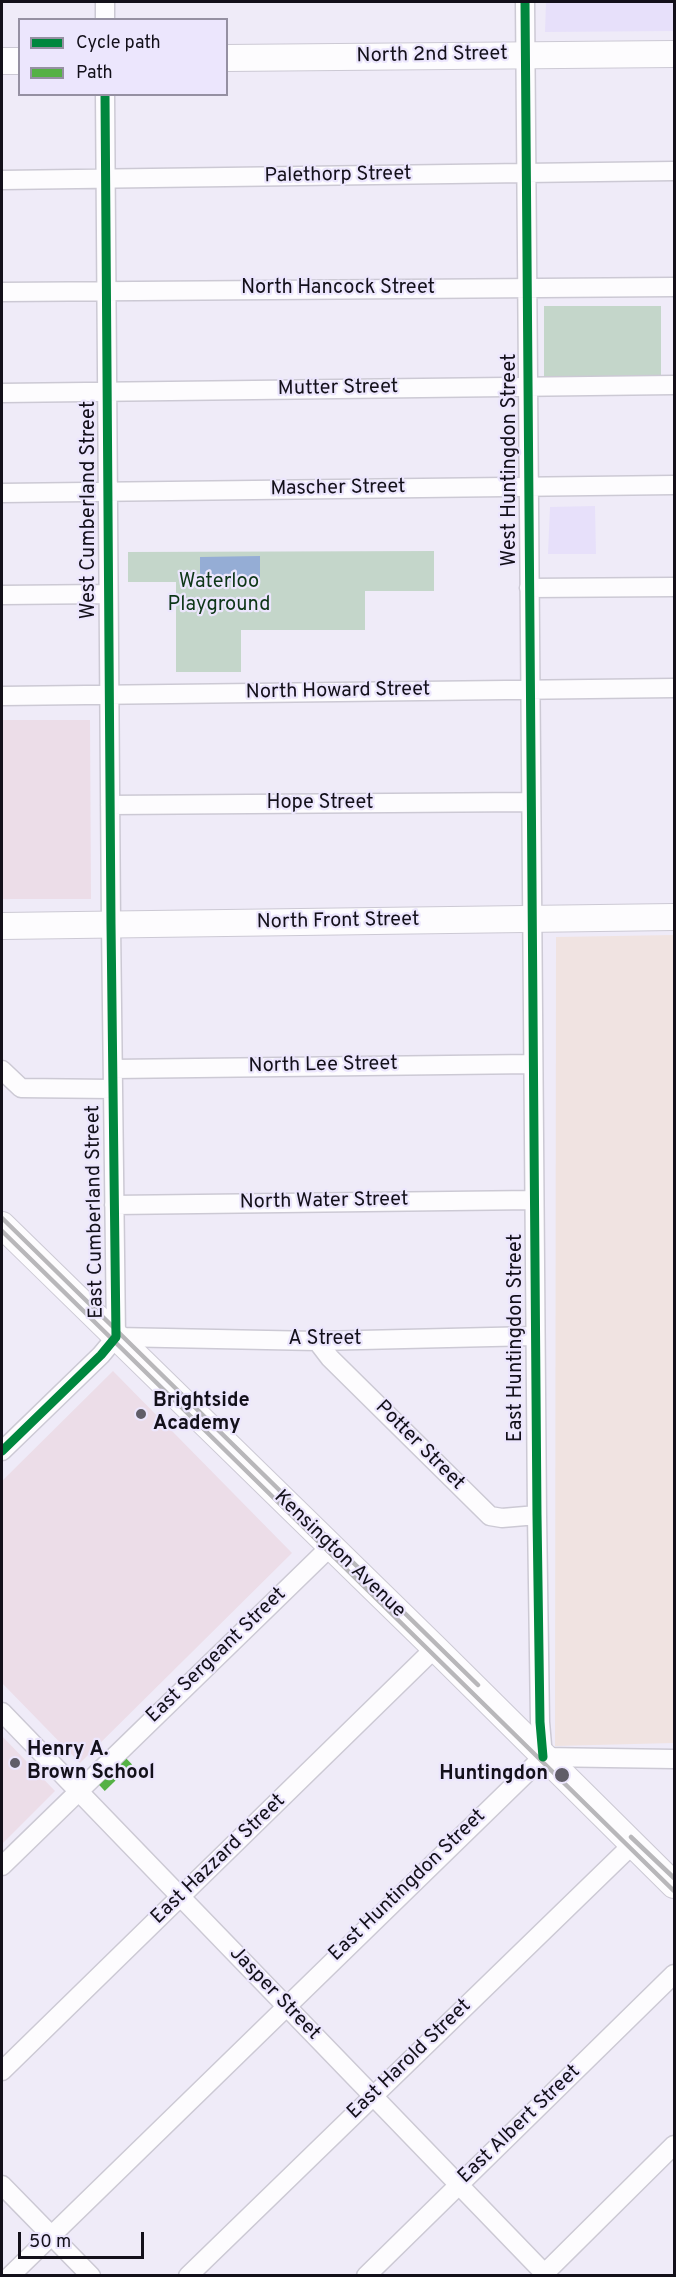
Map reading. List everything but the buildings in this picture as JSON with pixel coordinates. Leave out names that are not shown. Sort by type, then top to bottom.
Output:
[{"type":"street","points":[[105,2],[105,18]]},
{"type":"street","name":"West Huntingdon Street","points":[[525,2],[528,173],[530,802],[533,919]]},
{"type":"street","name":"North 2nd Street","points":[[228,58],[675,54]]},
{"type":"street","points":[[2,62],[18,61]]},
{"type":"street","name":"West Cumberland Street","points":[[105,96],[111,924]]},
{"type":"street","name":"Palethorp Street","points":[[2,180],[675,171]]},
{"type":"street","name":"North Hancock Street","points":[[2,292],[675,286]]},
{"type":"street","name":"Mutter Street","points":[[2,393],[675,385]]},
{"type":"street","name":"Mascher Street","points":[[2,493],[675,485]]},
{"type":"street","points":[[529,588],[675,587]]},
{"type":"street","points":[[2,595],[108,594]]},
{"type":"street","name":"North Howard Street","points":[[2,696],[675,688]]},
{"type":"street","name":"Hope Street","points":[[110,806],[530,802]]},
{"type":"street","name":"North Front Street","points":[[2,926],[675,917]]},
{"type":"street","name":"East Huntingdon Street","points":[[10,2276],[543,1757],[540,1722],[537,1515],[533,919]]},
{"type":"street","name":"East Cumberland Street","points":[[2,1451],[101,1355],[116,1337],[111,924]]},
{"type":"street","name":"North Lee Street","points":[[113,1069],[533,1064]]},
{"type":"street","points":[[2,1070],[21,1088],[113,1089]]},
{"type":"street","name":"North Water Street","points":[[114,1205],[534,1200]]},
{"type":"street","name":"Kensington Avenue","points":[[3,1231],[116,1337],[675,1885]]},
{"type":"street","name":"A Street","points":[[116,1337],[317,1341],[535,1336]]},
{"type":"street","name":"Potter Street","points":[[317,1341],[330,1358],[490,1516],[502,1518],[537,1515]]},
{"type":"street","name":"East Sergeant Street","points":[[2,1866],[330,1546]]},
{"type":"street","name":"East Hazzard Street","points":[[2,2071],[435,1648]]},
{"type":"street","name":"Jasper Street","points":[[2,1712],[545,2275]]},
{"type":"street","points":[[543,1757],[675,1759]]},
{"type":"street","name":"East Harold Street","points":[[188,2276],[632,1845]]},
{"type":"street","name":"East Albert Street","points":[[366,2276],[675,1974]]},
{"type":"street","points":[[545,2275],[675,2145]]},
{"type":"street","points":[[2,2185],[91,2276]]},
{"type":"shaded area","points":[[546,2],[674,2],[674,31],[545,32]]},
{"type":"shaded area","points":[[595,506],[596,554],[548,554],[550,507]]},
{"type":"shaded area","points":[[2,720],[90,720],[91,899],[2,899]]},
{"type":"shaded area","points":[[674,935],[674,1743],[555,1746],[556,937]]},
{"type":"shaded area","points":[[113,1371],[292,1553],[80,1763],[2,1683],[2,1481]]},
{"type":"shaded area","name":"Henry A. Brown School","points":[[2,1736],[55,1791],[2,1844]]},
{"type":"green space","points":[[544,306],[661,306],[661,379],[544,378]]},
{"type":"green space","name":"Waterloo Playground","points":[[434,551],[434,591],[365,591],[365,630],[241,630],[241,672],[176,672],[176,582],[128,582],[128,552]]},
{"type":"water","points":[[260,556],[260,581],[200,582],[200,557]]},
{"type":"railway","points":[[2,1218],[478,1685]]},
{"type":"railway","points":[[2,1231],[674,1891]]},
{"type":"railway","points":[[631,1837],[674,1878]]},
{"type":"marked path","points":[[102,1788],[130,1761]]},
{"type":"cycle path","points":[[525,2],[537,1515],[540,1722],[543,1757]]},
{"type":"cycle path","points":[[2,1451],[101,1355],[116,1337],[105,96]]},
{"type":"place","name":"Brightside Academy","points":[[141,1414]]},
{"type":"place","name":"Henry A. Brown School","points":[[15,1763]]},
{"type":"place","name":"Huntingdon","points":[[562,1775]]}]
